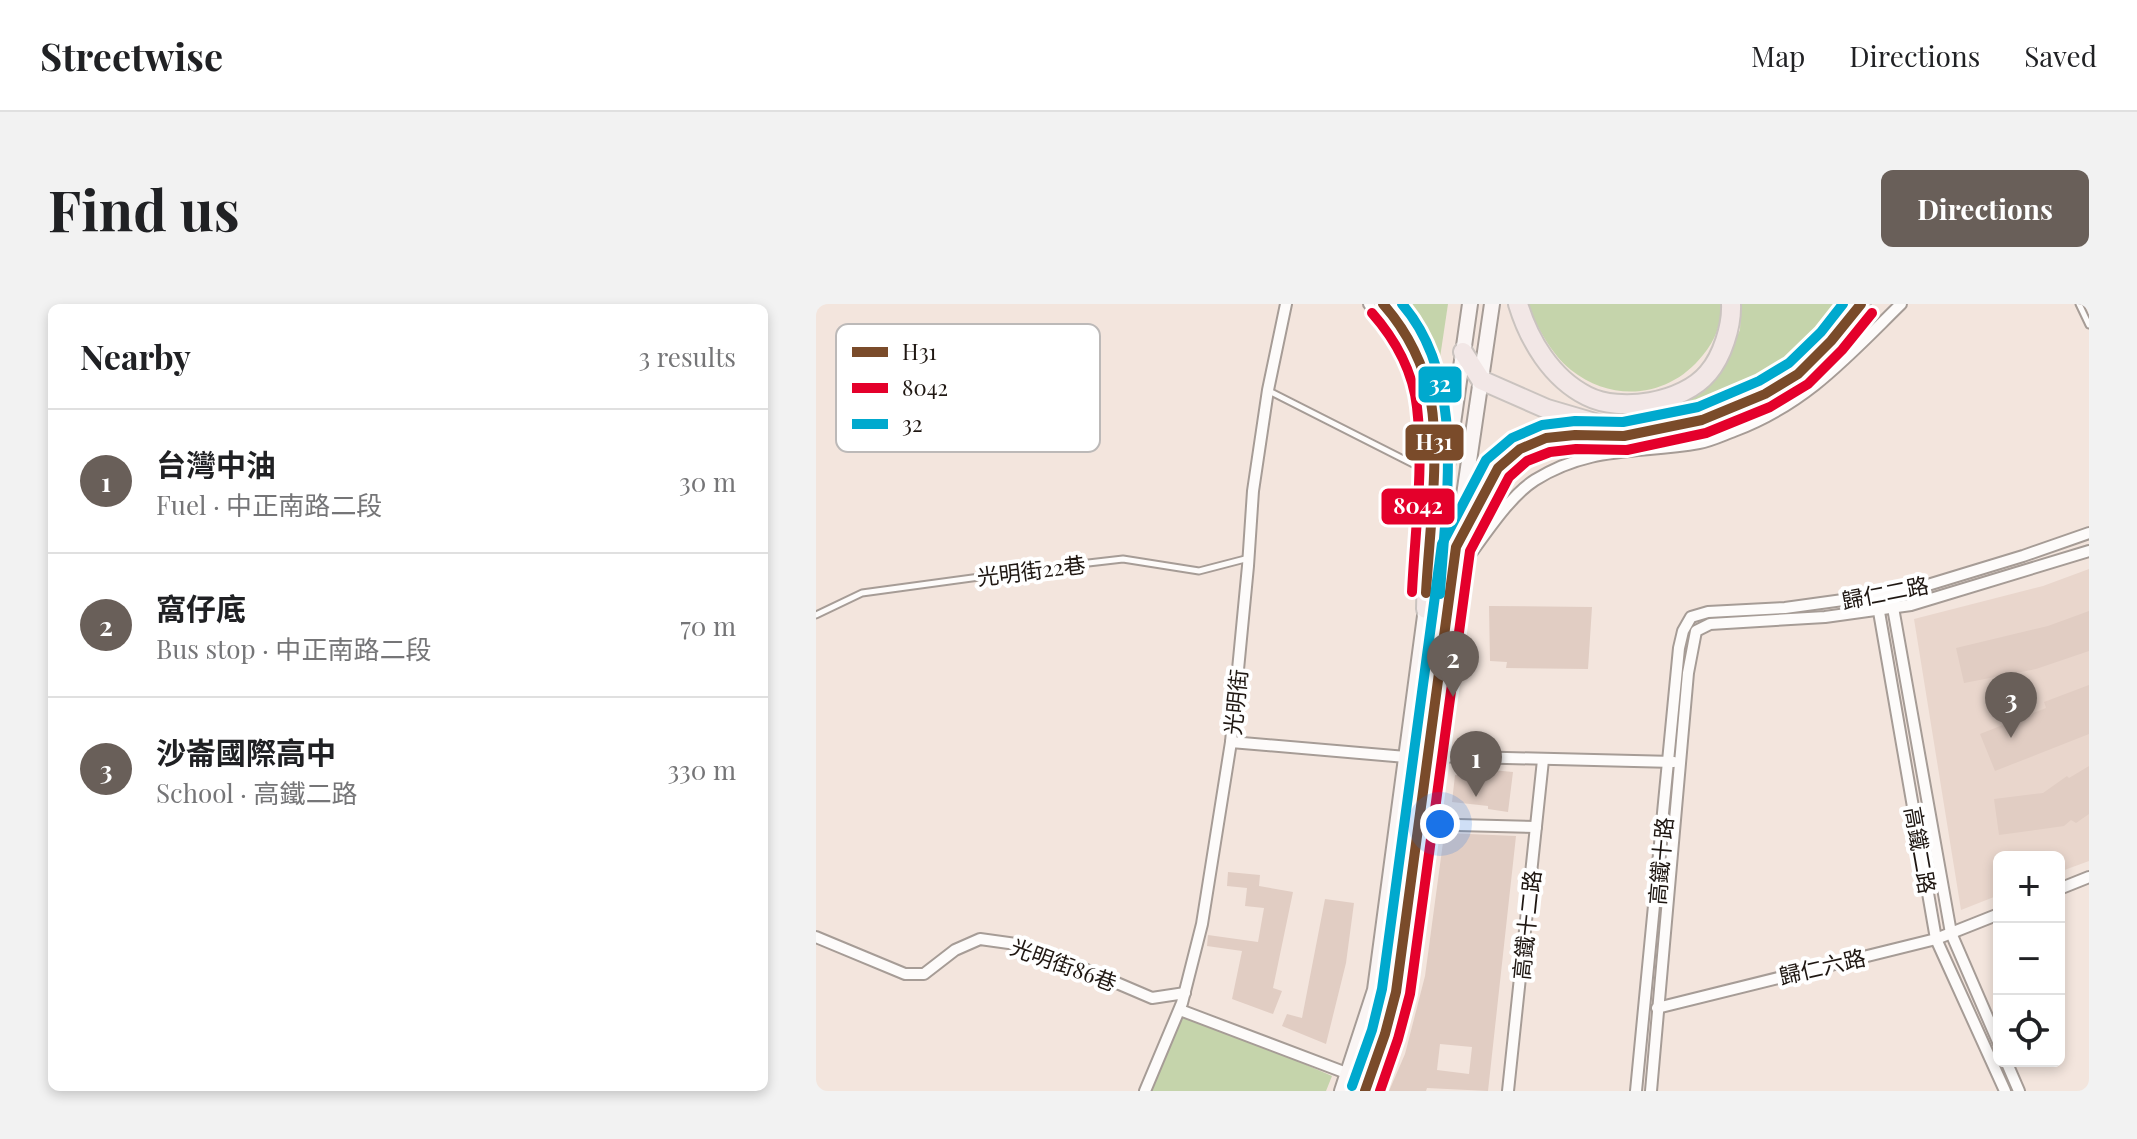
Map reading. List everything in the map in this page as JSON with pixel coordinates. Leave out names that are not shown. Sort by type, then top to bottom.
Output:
[{"type":"highway","points":[[1383,304],[1396,319],[1417,355],[1431,402],[1433,457],[1426,609]]},
{"type":"highway","points":[[1518,304],[1540,355],[1565,379],[1587,396],[1635,405],[1658,402],[1707,374],[1725,337],[1732,316],[1731,304]]},
{"type":"highway","points":[[1456,547],[1498,468],[1520,449],[1546,438],[1624,436],[1702,420],[1765,394],[1798,374],[1831,341],[1861,304]]},
{"type":"highway","points":[[1463,352],[1481,380],[1547,409],[1605,426],[1654,428]]},
{"type":"street","name":"光明街","points":[[1145,1091],[1180,1010],[1202,924],[1231,742],[1253,491],[1268,390],[1286,304]]},
{"type":"street","points":[[1369,304],[1393,333],[1423,413],[1425,470],[1430,493]]},
{"type":"street","points":[[1342,1091],[1375,990],[1470,304]]},
{"type":"street","points":[[1365,1091],[1396,992],[1492,304]]},
{"type":"street","points":[[1452,578],[1477,549],[1499,516],[1533,481],[1575,459],[1622,450],[1702,443],[1766,419],[1810,391],[1901,304]]},
{"type":"street","name":"歸仁二路","points":[[1683,631],[1691,617],[1708,612],[1785,608],[1890,594],[2023,556],[2089,533]]},
{"type":"street","name":"歸仁二路","points":[[1692,647],[1696,631],[1710,624],[1825,617],[1911,605],[2089,551]]},
{"type":"street","name":"高鐵二路","points":[[1890,594],[1951,933],[1993,1030]]},
{"type":"street","name":"高鐵二路","points":[[1877,596],[1936,939],[2005,1091]]},
{"type":"street","name":"高鐵十路","points":[[1636,1091],[1683,631]]},
{"type":"street","name":"高鐵十路","points":[[1651,1091],[1692,647]]},
{"type":"street","points":[[1231,742],[1406,757]]},
{"type":"street","points":[[1428,756],[1681,762]]},
{"type":"street","name":"高鐵十二路","points":[[1508,1091],[1543,760]]},
{"type":"street","points":[[1419,824],[1536,827]]},
{"type":"street","points":[[2065,887],[2089,877]]},
{"type":"street","name":"歸仁六路","points":[[1644,1014],[1660,1007],[1936,939],[1993,916]]},
{"type":"street","name":"光明街86巷","points":[[816,937],[905,974],[924,974],[955,950],[980,939],[1016,944],[1056,957],[1152,998],[1185,993]]},
{"type":"street","points":[[1180,1010],[1349,1074]]},
{"type":"street","points":[[2009,1067],[2019,1091]]},
{"type":"lane","points":[[2079,304],[2089,325]]},
{"type":"lane","points":[[1268,390],[1425,470]]},
{"type":"lane","name":"光明街22巷","points":[[816,615],[862,593],[976,577],[1123,559],[1199,571],[1249,558]]},
{"type":"shaded area","points":[[2089,569],[2089,861],[2065,870],[2065,851],[1993,851],[1993,897],[1961,910],[1914,619],[2043,586]]},
{"type":"green space","points":[[1393,304],[1448,304],[1435,391]]},
{"type":"green space","points":[[1526,304],[1721,304],[1721,311],[1711,344],[1690,369],[1658,387],[1623,391],[1588,381],[1564,364],[1540,331]]},
{"type":"green space","points":[[1741,304],[1840,304],[1802,347],[1772,371],[1738,389],[1683,409],[1681,401],[1699,395],[1722,368],[1740,330]]},
{"type":"green space","points":[[1189,1014],[1332,1076],[1326,1091],[1145,1091],[1176,1019]]},
{"type":"building","points":[[1489,606],[1592,607],[1588,669],[1506,668],[1507,662],[1490,661]]},
{"type":"building","points":[[2089,611],[2089,651],[2036,669],[1964,683],[1956,648],[2048,626]]},
{"type":"building","points":[[2089,685],[2089,734],[1995,771],[1980,734],[2046,708],[2044,702]]},
{"type":"building","points":[[2089,766],[2089,814],[2076,823],[2071,820],[2064,826],[1999,835],[1994,799],[2043,793],[2067,776],[2069,778]]},
{"type":"building","points":[[1492,770],[1513,772],[1508,812],[1452,802],[1455,775],[1491,779]]},
{"type":"building","points":[[1444,835],[1516,836],[1488,1091],[1427,1088],[1426,1091],[1389,1091],[1405,1054],[1425,976]],"holes":[[[1440,1044],[1472,1047],[1469,1074],[1437,1070]]]},
{"type":"building","points":[[1228,872],[1260,875],[1259,886],[1293,892],[1273,988],[1282,991],[1273,1014],[1232,999],[1242,951],[1207,946],[1208,935],[1258,942],[1264,908],[1245,906],[1247,888],[1227,886]]},
{"type":"building","points":[[1325,899],[1354,903],[1346,963],[1326,1044],[1282,1026],[1287,1014],[1302,1018]]},
{"type":"transit line","name":"H31","points":[[1383,304],[1414,350],[1431,402],[1434,472],[1426,593]]},
{"type":"transit line","name":"32","points":[[1402,304],[1423,334],[1436,368],[1444,405],[1448,481],[1440,594]]},
{"type":"transit line","name":"32","points":[[1352,1086],[1372,1030],[1382,989],[1442,544],[1486,460],[1512,438],[1542,425],[1575,421],[1623,422],[1698,407],[1759,381],[1789,363],[1821,332],[1843,304]]},
{"type":"transit line","name":"H31","points":[[1365,1091],[1396,992],[1456,547],[1498,468],[1520,449],[1546,438],[1624,436],[1702,420],[1765,394],[1798,374],[1831,341],[1861,304]]},
{"type":"transit line","name":"8042","points":[[1372,313],[1402,357],[1412,381],[1417,407],[1419,476],[1412,592]]},
{"type":"transit line","name":"8042","points":[[1380,1091],[1410,994],[1470,551],[1509,477],[1527,461],[1550,452],[1627,450],[1706,433],[1770,407],[1808,384],[1842,350],[1872,313]]},
{"type":"place","name":"窩仔底","points":[[1453,697]]},
{"type":"place","name":"沙崙國際高中","points":[[2011,738]]},
{"type":"place","name":"台灣中油","points":[[1476,797]]}]
